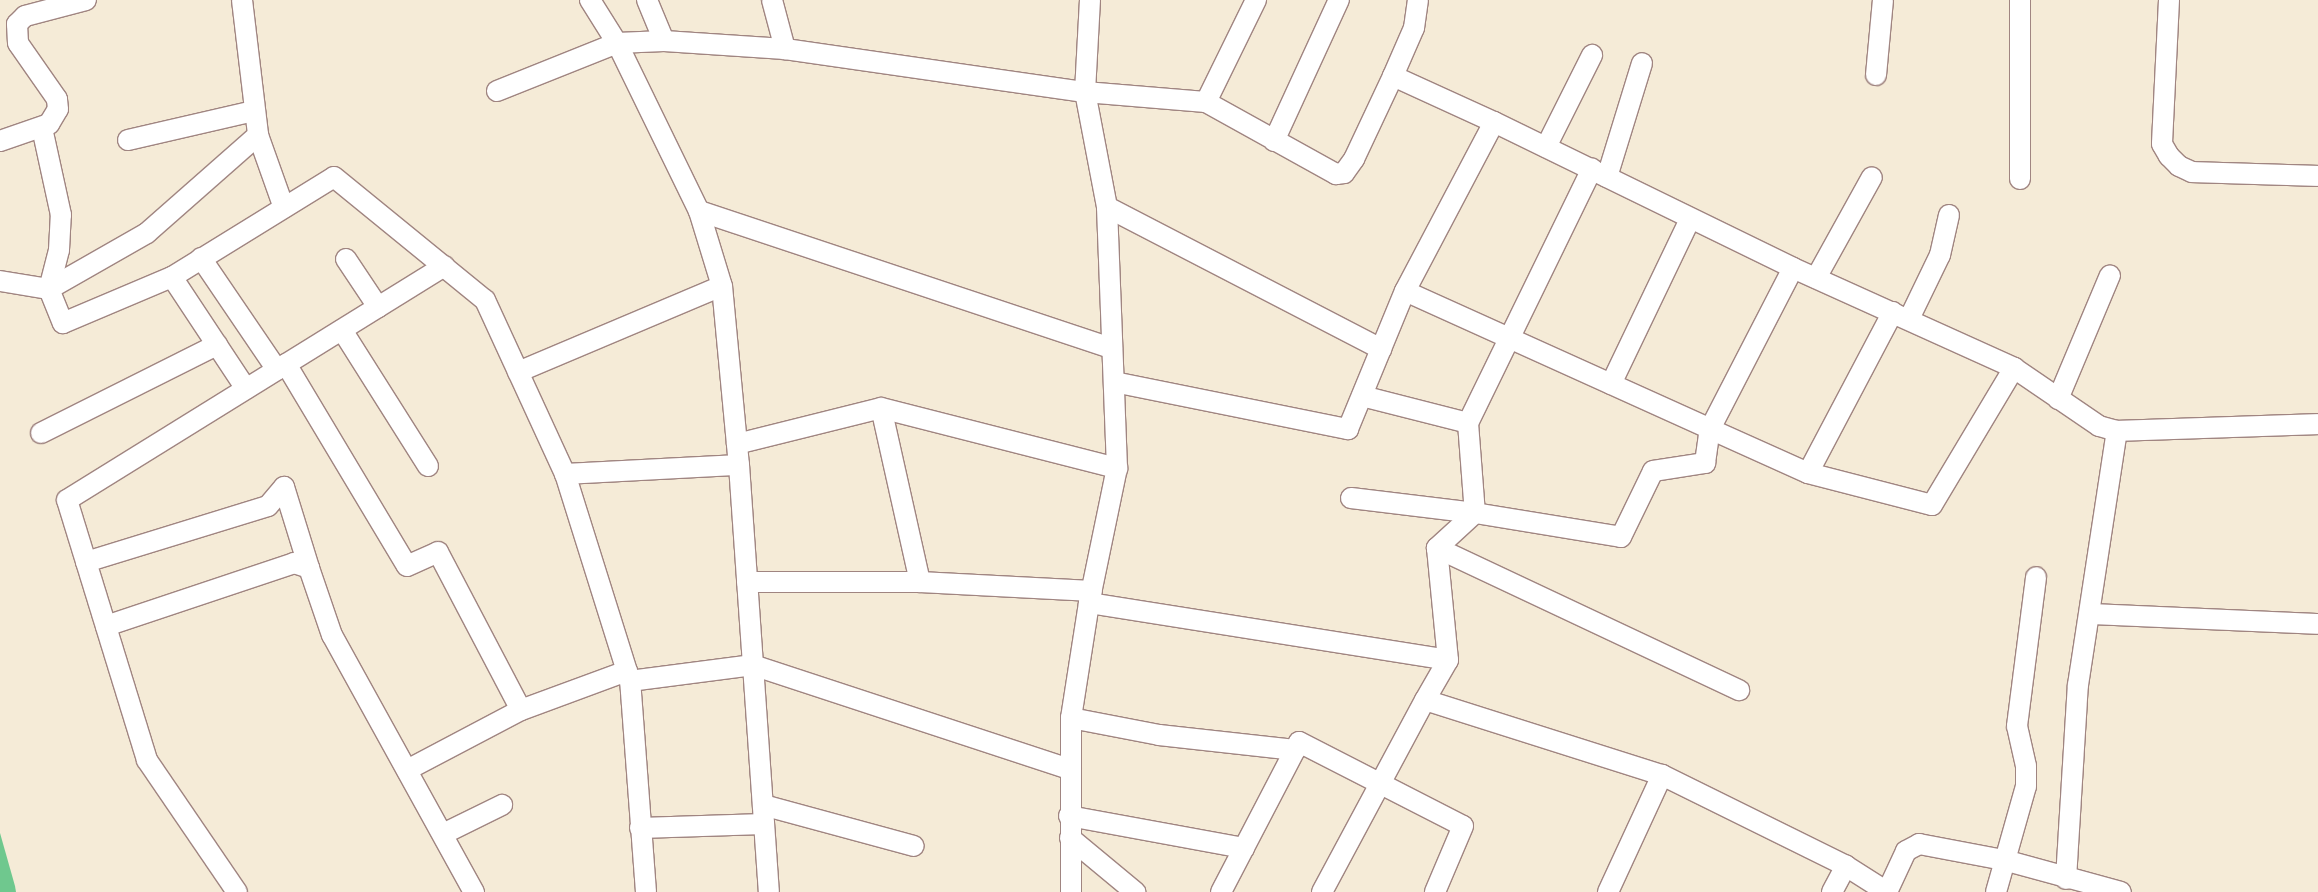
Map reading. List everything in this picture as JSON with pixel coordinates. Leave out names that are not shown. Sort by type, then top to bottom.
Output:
[{"type":"street","points":[[0,141],[42,128],[57,115],[57,99],[22,52],[16,34],[17,24],[25,16],[86,0]]},
{"type":"street","points":[[242,0],[258,135],[284,208]]},
{"type":"street","points":[[590,0],[617,43],[699,211],[722,286],[739,465],[769,892]]},
{"type":"street","points":[[647,0],[664,41]]},
{"type":"street","points":[[772,0],[785,49]]},
{"type":"street","points":[[1071,892],[1069,816],[1071,718],[1090,597],[1117,468],[1107,206],[1085,92],[1090,0]]},
{"type":"street","points":[[1206,102],[1256,0]]},
{"type":"street","points":[[1274,141],[1339,0]]},
{"type":"street","points":[[497,92],[617,43],[664,41],[785,49],[1085,92],[1206,102],[1326,171],[1344,173],[1354,159],[1414,28],[1418,0]]},
{"type":"street","points":[[1876,75],[1883,0]]},
{"type":"street","points":[[2020,0],[2020,179]]},
{"type":"street","points":[[2169,0],[2162,144],[2169,156],[2179,166],[2192,172],[2318,176]]},
{"type":"street","points":[[1546,147],[1592,55]]},
{"type":"street","points":[[1475,513],[1468,423],[1509,338],[1599,173],[1642,63]]},
{"type":"street","points":[[1393,76],[1494,122],[1793,268],[2014,368],[2099,426],[2117,431],[2318,424]]},
{"type":"street","points":[[128,140],[254,111]]},
{"type":"street","points":[[1114,382],[1348,429],[1405,291],[1494,122]]},
{"type":"street","points":[[42,128],[61,215],[59,250],[49,289],[63,323],[172,277],[334,177],[485,300],[565,474],[628,676],[640,828],[639,891]]},
{"type":"street","points":[[0,281],[49,289],[147,232],[258,135]]},
{"type":"street","points":[[1816,278],[1872,177]]},
{"type":"street","points":[[1107,206],[1381,349]]},
{"type":"street","points":[[699,211],[1112,348]]},
{"type":"street","points":[[1808,473],[1901,316],[1940,255],[1949,215]]},
{"type":"street","points":[[1611,384],[1690,219]]},
{"type":"street","points":[[201,258],[281,367],[407,566],[438,552],[521,710]]},
{"type":"street","points":[[346,259],[378,307]]},
{"type":"street","points":[[237,892],[147,760],[67,500],[444,266]]},
{"type":"street","points":[[1351,498],[1475,513],[1621,537],[1653,472],[1705,463],[1710,429],[1793,268]]},
{"type":"street","points":[[2058,399],[2110,275]]},
{"type":"street","points":[[172,277],[246,389]]},
{"type":"street","points":[[518,372],[722,286]]},
{"type":"street","points":[[1405,291],[1808,473],[1932,505],[2014,368]]},
{"type":"street","points":[[342,330],[428,466]]},
{"type":"street","points":[[41,433],[217,345]]},
{"type":"street","points":[[1362,396],[1468,423]]},
{"type":"street","points":[[737,444],[880,408],[1117,468]]},
{"type":"street","points":[[880,408],[920,582]]},
{"type":"street","points":[[2066,879],[2078,685],[2117,431]]},
{"type":"street","points":[[565,474],[739,465]]},
{"type":"street","points":[[86,562],[268,506],[284,487],[332,635],[474,892]]},
{"type":"street","points":[[1437,548],[1475,513]]},
{"type":"street","points":[[1322,892],[1448,660],[1437,548]]},
{"type":"street","points":[[1437,548],[1738,690]]},
{"type":"street","points":[[106,626],[294,563],[309,568]]},
{"type":"street","points":[[1996,892],[2026,786],[2026,766],[2017,726],[2036,577]]},
{"type":"street","points":[[747,582],[920,582],[1090,597],[1448,660]]},
{"type":"street","points":[[2090,614],[2318,624]]},
{"type":"street","points":[[407,770],[521,710],[628,676],[753,665],[1070,769]]},
{"type":"street","points":[[1425,700],[1662,775],[1846,866],[1887,892],[1906,851],[1919,844],[2004,860],[2117,892]]},
{"type":"street","points":[[1071,718],[1159,736],[1295,750]]},
{"type":"street","points":[[1221,892],[1299,742],[1463,826],[1435,892]]},
{"type":"street","points":[[1608,892],[1662,775]]},
{"type":"street","points":[[442,834],[502,805]]},
{"type":"street","points":[[640,828],[764,815],[914,846]]},
{"type":"street","points":[[1069,816],[1244,848]]},
{"type":"street","points":[[1070,838],[1136,892]]},
{"type":"street","points":[[1832,892],[1846,866]]},
{"type":"green space","points":[[0,833],[15,886],[16,892],[0,892]]}]
